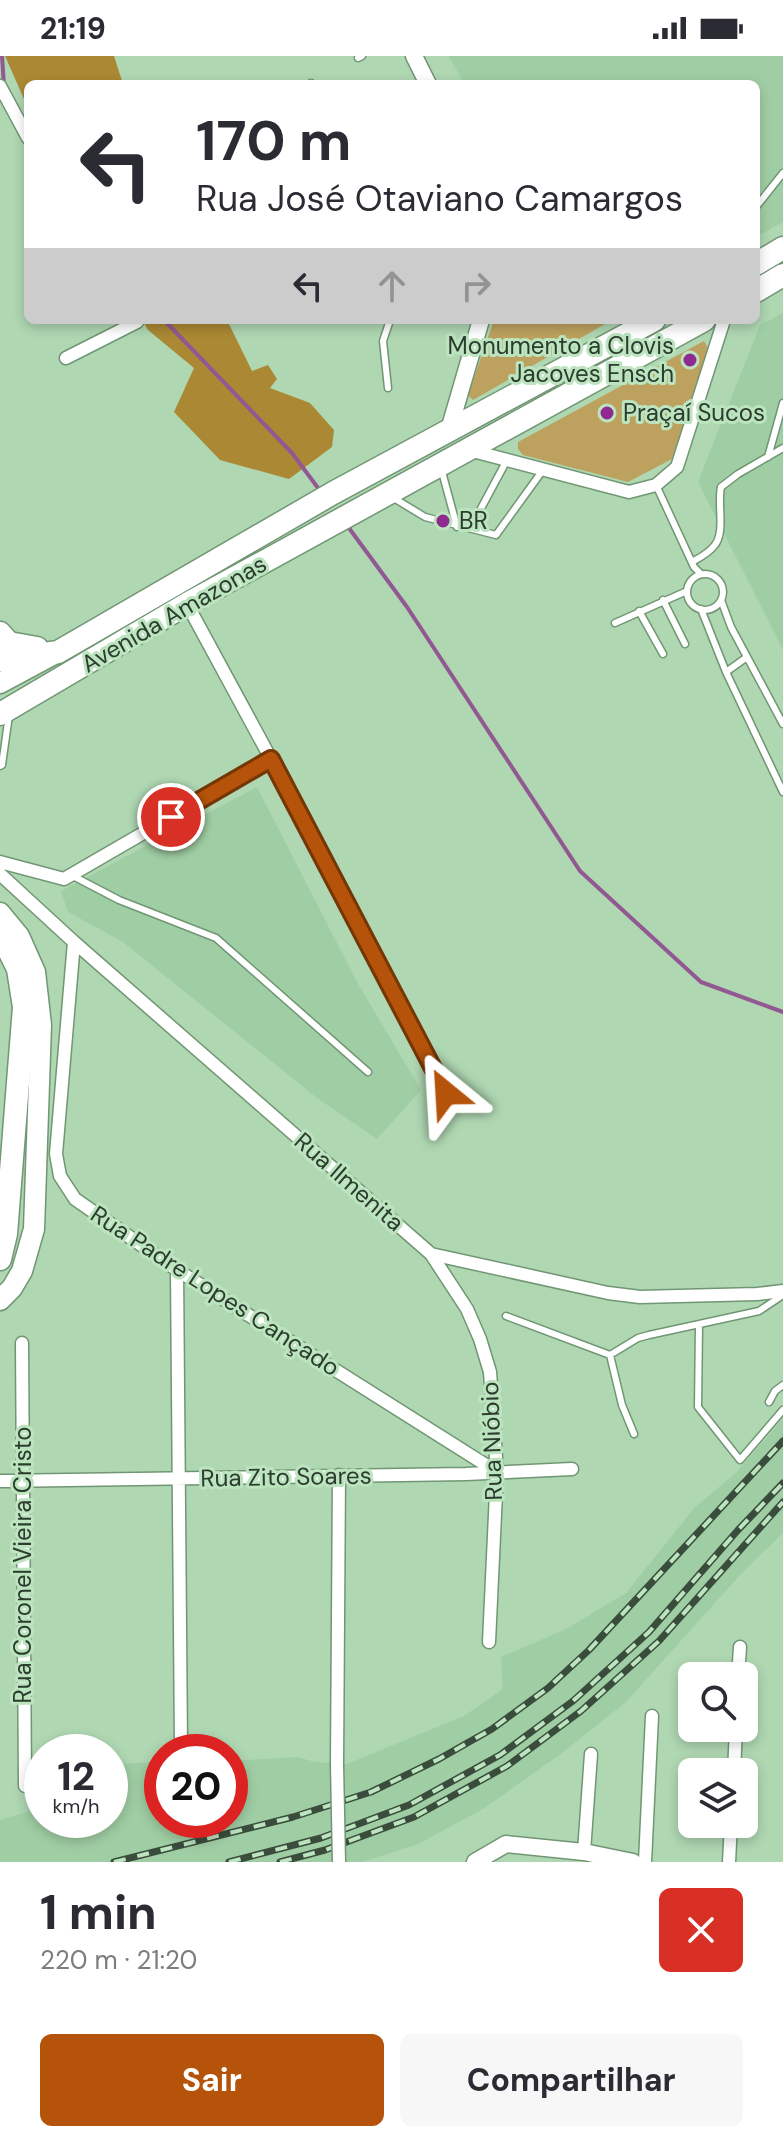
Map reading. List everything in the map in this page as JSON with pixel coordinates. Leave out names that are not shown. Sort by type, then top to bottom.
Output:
[{"type":"highway","points":[[760,262],[783,248]]},
{"type":"highway","points":[[760,289],[783,275]]},
{"type":"highway","name":"Avenida Amazonas","points":[[58,652],[333,493],[647,324]]},
{"type":"highway","name":"Avenida Amazonas","points":[[5,711],[187,604],[697,324]]},
{"type":"highway","points":[[0,633],[9,643],[58,652]]},
{"type":"highway","points":[[0,660],[58,652]]},
{"type":"highway","points":[[0,932],[18,969],[24,1007],[6,1234],[0,1259]]},
{"type":"main road","name":"Avenida Amazonas","points":[[0,683],[58,652]]},
{"type":"main road","points":[[0,913],[19,936],[35,972],[41,1025],[34,1229],[22,1271],[0,1300]]},
{"type":"street","points":[[414,56],[426,80]]},
{"type":"street","points":[[0,86],[24,131]]},
{"type":"street","points":[[66,358],[133,324]]},
{"type":"street","points":[[449,430],[480,324]]},
{"type":"street","points":[[469,450],[629,492],[656,485],[677,467],[723,324]]},
{"type":"street","points":[[0,862],[64,879],[271,759],[187,604]]},
{"type":"street","name":"Rua Ilmenita","points":[[0,874],[431,1254],[608,1293],[640,1297],[783,1293]]},
{"type":"street","name":"Rua Padre Lopes Cançado","points":[[74,942],[56,1154],[60,1176],[75,1199],[177,1270],[497,1472]]},
{"type":"street","name":"Rua Nióbio","points":[[431,1254],[467,1309],[490,1372],[497,1472],[489,1642]]},
{"type":"street","points":[[177,1270],[181,1734]]},
{"type":"street","name":"Rua Coronel Vieira Cristo","points":[[22,1343],[24,1734]]},
{"type":"street","name":"Rua Zito Soares","points":[[0,1481],[572,1469]]},
{"type":"street","points":[[339,1475],[339,1862]]},
{"type":"street","points":[[739,1662],[740,1647]]},
{"type":"street","points":[[645,1862],[652,1716]]},
{"type":"street","points":[[584,1852],[591,1754]]},
{"type":"street","points":[[729,1862],[730,1838]]},
{"type":"street","points":[[475,1862],[506,1844],[584,1852],[633,1862]]},
{"type":"lane","points":[[760,202],[783,173]]},
{"type":"lane","points":[[388,388],[383,341],[389,324]]},
{"type":"lane","points":[[768,457],[783,403]]},
{"type":"lane","points":[[692,562],[714,547],[720,536],[718,504],[721,487],[783,448]]},
{"type":"lane","points":[[471,527],[507,460]]},
{"type":"lane","points":[[440,466],[457,527]]},
{"type":"lane","points":[[389,495],[425,517],[496,535],[543,470]]},
{"type":"lane","points":[[656,485],[692,562],[701,574]]},
{"type":"lane","points":[[783,724],[721,600],[721,584],[709,574],[694,577],[687,591],[688,599],[701,609],[726,672],[783,792]]},
{"type":"lane","points":[[615,623],[687,591]]},
{"type":"lane","points":[[663,600],[685,644]]},
{"type":"lane","points":[[701,609],[716,606],[721,600]]},
{"type":"lane","points":[[639,611],[663,654]]},
{"type":"lane","points":[[726,672],[747,657]]},
{"type":"lane","points":[[0,766],[5,711]]},
{"type":"lane","points":[[271,759],[446,1093]]},
{"type":"lane","points":[[71,875],[119,900],[216,938],[368,1072]]},
{"type":"lane","points":[[610,1355],[638,1338],[759,1311],[783,1293]]},
{"type":"lane","points":[[506,1316],[610,1355]]},
{"type":"lane","points":[[699,1325],[698,1407],[740,1460],[783,1410]]},
{"type":"lane","points":[[610,1355],[622,1405],[634,1434]]},
{"type":"lane","points":[[769,1402],[783,1385]]},
{"type":"shaded area","points":[[5,56],[114,56],[122,80],[24,80],[24,99]]},
{"type":"shaded area","points":[[449,56],[783,56],[783,222],[760,235],[760,80],[462,80]]},
{"type":"shaded area","points":[[783,313],[783,650],[698,482],[760,325]]},
{"type":"shaded area","points":[[144,324],[229,324],[252,371],[268,365],[277,379],[270,388],[310,403],[334,430],[332,447],[289,479],[220,460],[174,412],[194,368]]},
{"type":"shaded area","points":[[493,324],[605,324],[473,400],[468,395]]},
{"type":"shaded area","points":[[704,341],[708,348],[672,459],[628,482],[523,455],[518,449],[518,442]]},
{"type":"shaded area","points":[[257,787],[357,982],[421,1090],[377,1139],[317,1098],[123,942],[68,912],[61,891]]},
{"type":"shaded area","points":[[783,1419],[783,1533],[740,1575],[626,1702],[562,1753],[483,1809],[418,1844],[363,1862],[0,1862],[0,1820],[24,1813],[24,1838],[128,1838],[128,1763],[144,1763],[144,1838],[248,1838],[248,1760],[297,1757],[315,1762],[347,1764],[464,1716],[503,1689],[501,1657],[566,1629],[626,1593],[695,1507],[735,1474]]},
{"type":"waterway","points":[[2,56],[4,86]]},
{"type":"waterway","points":[[168,324],[292,453],[321,492]]},
{"type":"waterway","points":[[346,524],[407,607],[580,871],[701,982],[783,1012]]},
{"type":"railway","points":[[114,1862],[293,1817],[371,1792],[492,1729],[548,1688],[589,1650],[783,1441]]},
{"type":"railway","points":[[229,1862],[321,1838],[409,1805],[500,1755],[573,1701],[649,1632],[783,1483]]},
{"type":"railway","points":[[280,1862],[325,1850],[414,1817],[507,1766],[581,1711],[659,1641],[783,1502]]},
{"type":"place","name":"Monumento a Clovis Jacoves Ensch","points":[[690,360]]},
{"type":"place","name":"Praçaí Sucos","points":[[607,413]]},
{"type":"place","name":"BR","points":[[443,521]]},
{"type":"route","points":[[171,817],[271,759],[446,1093]]}]
